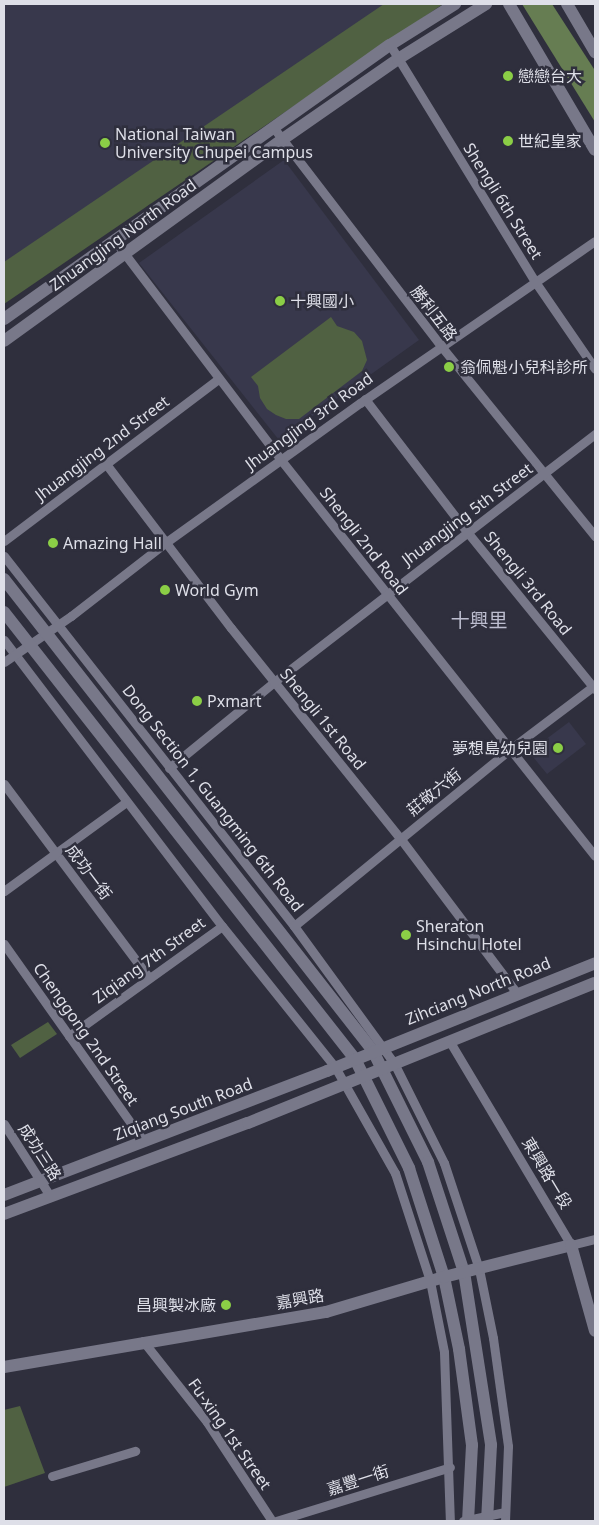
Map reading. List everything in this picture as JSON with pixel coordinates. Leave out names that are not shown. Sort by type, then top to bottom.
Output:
[{"type":"main road","name":"Zhuangjing North Road","points":[[4,319],[273,127],[390,46],[455,4]]},
{"type":"main road","name":"Zhuangjing North Road","points":[[4,342],[283,139],[398,60],[486,4]]},
{"type":"main road","points":[[509,4],[595,150]]},
{"type":"main road","points":[[566,4],[595,52]]},
{"type":"main road","name":"Dong Section 1, Guangming 6th Road","points":[[4,579],[379,1048],[381,1069],[428,1162],[464,1272],[490,1445],[488,1518]]},
{"type":"main road","points":[[4,612],[355,1059],[409,1168],[444,1277],[458,1350],[472,1445],[467,1521]]},
{"type":"main road","name":"Zihciang North Road","points":[[379,1048],[595,963]]},
{"type":"main road","points":[[4,1214],[248,1123],[344,1082],[450,1042],[595,983]]},
{"type":"main road","name":"Ziqiang South Road","points":[[4,1195],[144,1142],[379,1048]]},
{"type":"main road","name":"嘉興路","points":[[4,1366],[143,1341],[326,1312],[444,1277],[571,1245]]},
{"type":"main road","name":"東興路一段","points":[[571,1245],[595,1331]]},
{"type":"street","name":"Shengli 6th Street","points":[[390,46],[536,283],[595,369]]},
{"type":"street","name":"勝利五路","points":[[273,127],[441,346],[595,536]]},
{"type":"street","name":"Shengli 2nd Road","points":[[114,241],[281,460],[509,750],[595,856]]},
{"type":"street","name":"Jhuangjing 3rd Road","points":[[4,662],[57,625],[165,543],[365,400],[595,241]]},
{"type":"street","name":"Jhuangjing 2nd Street","points":[[4,541],[218,379]]},
{"type":"street","name":"Shengli 3rd Road","points":[[365,400],[468,534],[595,687]]},
{"type":"street","name":"Jhuangjing 5th Street","points":[[169,768],[274,682],[595,434]]},
{"type":"street","name":"Shengli 1st Road","points":[[106,464],[274,682],[400,838],[517,993]]},
{"type":"street","name":"Dong Section 1, Guangming 6th Road","points":[[4,556],[294,926],[379,1048],[394,1062],[444,1163],[479,1269],[494,1338],[508,1446],[505,1517]]},
{"type":"street","points":[[4,640],[222,926],[335,1067],[396,1173],[430,1281],[444,1352],[450,1467],[450,1521]]},
{"type":"street","name":"莊敬六街","points":[[294,926],[509,750],[595,687]]},
{"type":"street","name":"成功一街","points":[[4,784],[149,978]]},
{"type":"street","points":[[4,890],[126,802]]},
{"type":"street","name":"Ziqiang 7th Street","points":[[69,1036],[222,926]]},
{"type":"street","name":"Chenggong 2nd Street","points":[[4,944],[144,1142]]},
{"type":"street","name":"東興路一段","points":[[450,1042],[571,1245]]},
{"type":"street","name":"成功三路","points":[[4,1124],[50,1196]]},
{"type":"street","name":"嘉興路","points":[[571,1245],[595,1239]]},
{"type":"street","name":"Fu-xing 1st Street","points":[[143,1341],[207,1422],[272,1521]]},
{"type":"street","points":[[52,1476],[135,1452]]},
{"type":"street","name":"嘉豐一街","points":[[276,1521],[450,1467]]},
{"type":"street","points":[[467,1521],[505,1517]]},
{"type":"shaded area","name":"National Taiwan University Chupei Campus","points":[[4,4],[408,4],[4,282]]},
{"type":"shaded area","points":[[384,4],[443,4],[4,304],[4,262]]},
{"type":"shaded area","points":[[522,4],[552,4],[594,69],[595,122]]},
{"type":"shaded area","name":"十興國小","points":[[284,160],[419,340],[279,440],[139,263]]},
{"type":"shaded area","points":[[331,317],[337,326],[354,332],[362,341],[367,360],[362,371],[299,419],[286,419],[276,415],[267,409],[260,398],[258,386],[251,377]]},
{"type":"shaded area","name":"夢想島幼兒園","points":[[569,722],[586,744],[547,774],[529,752]]},
{"type":"shaded area","points":[[48,1022],[57,1034],[20,1058],[11,1045]]},
{"type":"shaded area","points":[[20,1406],[45,1473],[4,1487],[4,1410]]},
{"type":"place","name":"戀戀台大","points":[[508,76]]},
{"type":"place","name":"世紀皇家","points":[[508,141]]},
{"type":"place","name":"National Taiwan University Chupei Campus","points":[[105,143]]},
{"type":"place","name":"十興國小","points":[[280,301]]},
{"type":"place","name":"翁佩魁小兒科診所","points":[[449,367]]},
{"type":"place","name":"Amazing Hall","points":[[53,543]]},
{"type":"place","name":"World Gym","points":[[165,590]]},
{"type":"place","name":"Pxmart","points":[[197,701]]},
{"type":"place","name":"夢想島幼兒園","points":[[558,748]]},
{"type":"place","name":"Sheraton Hsinchu Hotel","points":[[406,935]]},
{"type":"place","name":"昌興製冰廠","points":[[226,1305]]},
{"type":"district","name":"十興里","points":[[479,621]]}]
